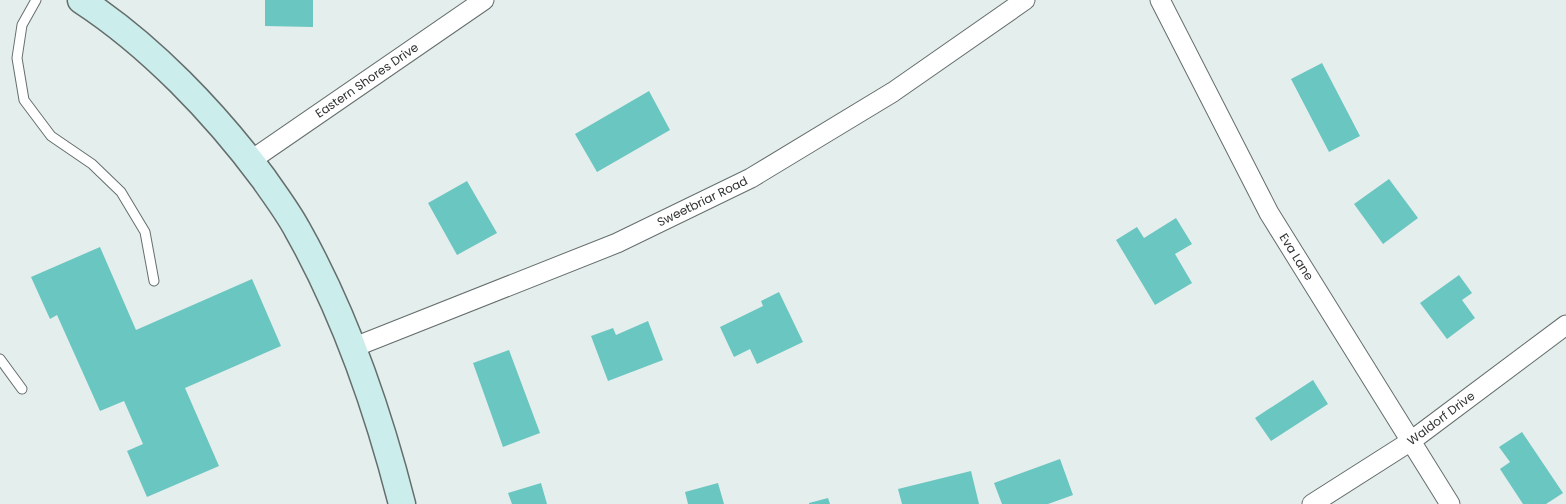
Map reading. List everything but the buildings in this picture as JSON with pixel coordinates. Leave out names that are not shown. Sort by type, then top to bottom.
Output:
[{"type":"street","points":[[81,0],[135,40],[179,80],[250,160],[297,228],[324,281],[352,348],[375,412],[402,504]]},
{"type":"street","name":"Eastern Shores Drive","points":[[250,160],[484,0]]},
{"type":"street","name":"Sweetbriar Road","points":[[352,348],[617,242],[751,178],[893,92],[1025,0]]},
{"type":"street","name":"Eva Lane","points":[[1160,0],[1269,213],[1450,504]]},
{"type":"street","name":"Waldorf Drive","points":[[1312,504],[1412,441],[1566,325]]},
{"type":"lane","points":[[36,0],[22,26],[16,58],[24,100],[51,136],[92,164],[121,192],[145,232],[154,281]]},
{"type":"lane","points":[[0,359],[22,389]]}]
